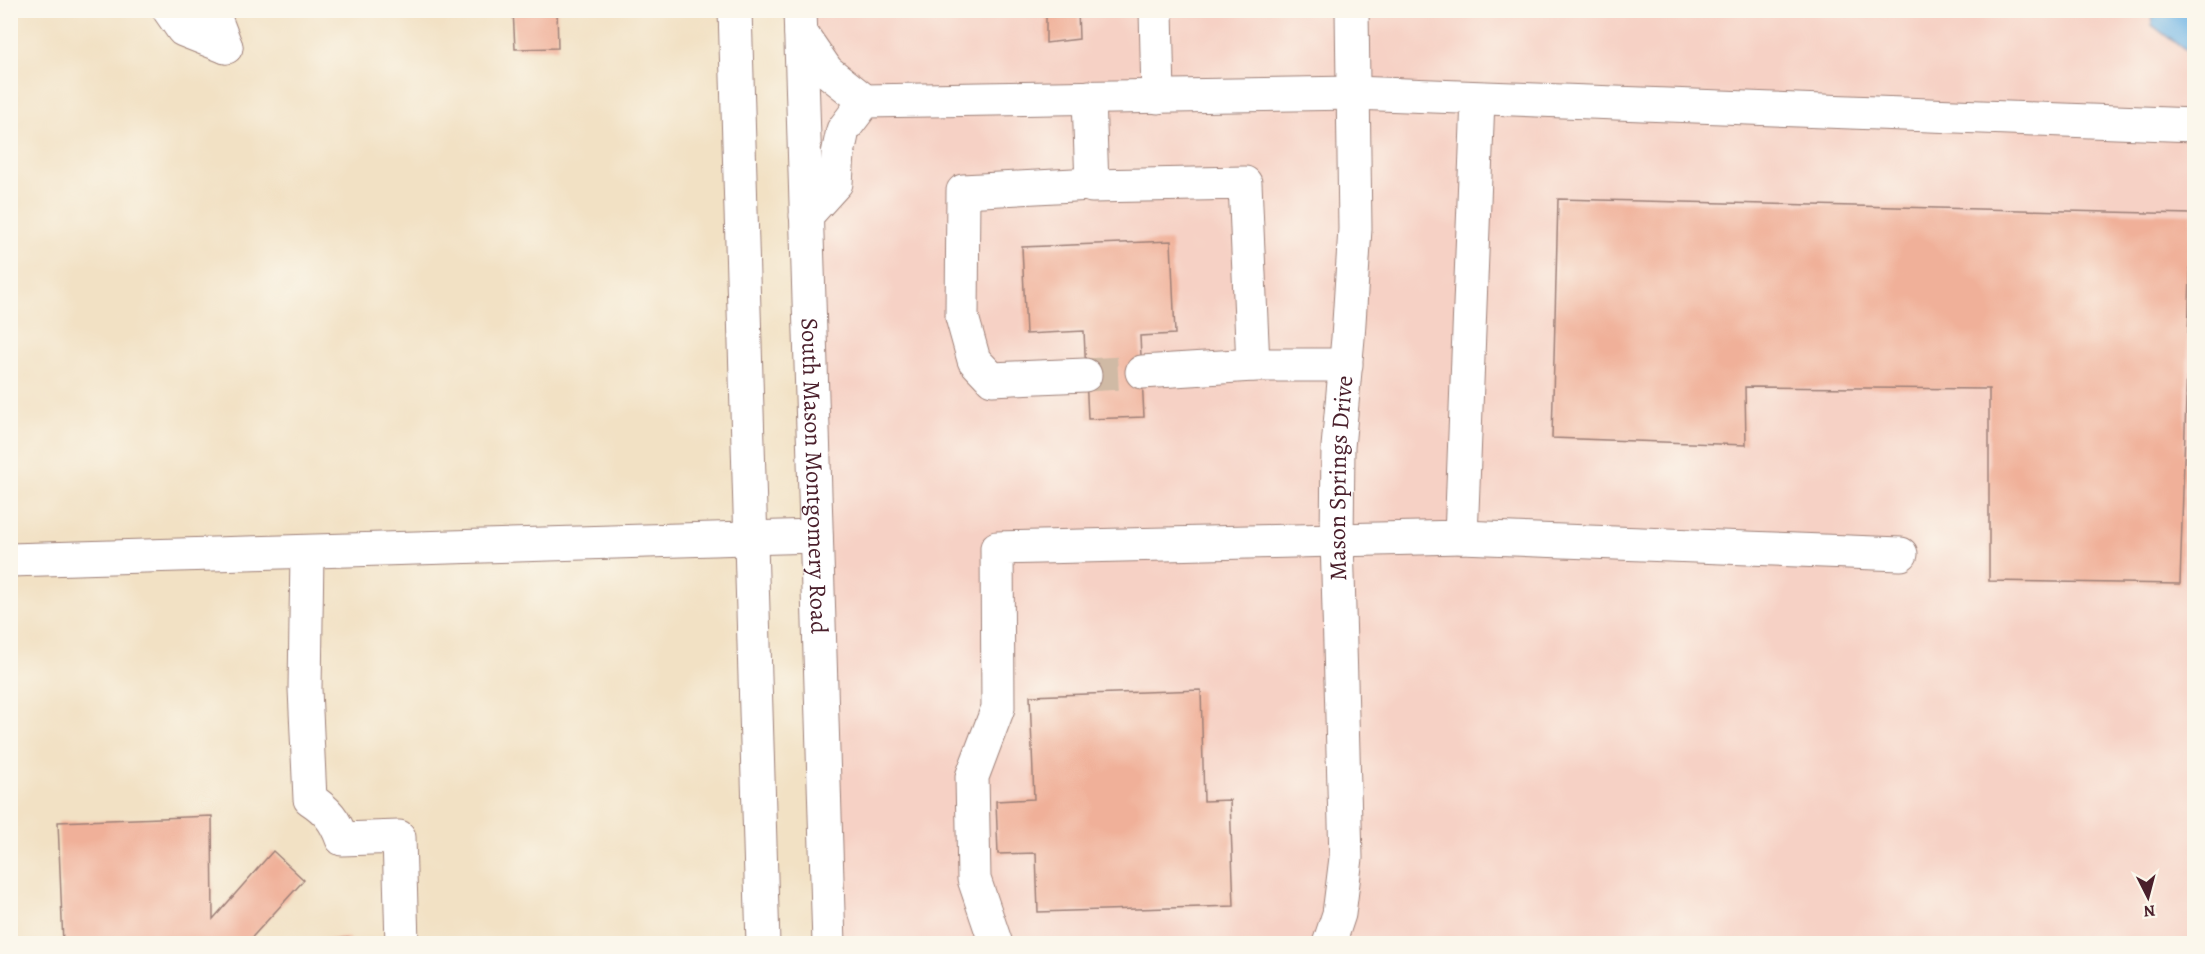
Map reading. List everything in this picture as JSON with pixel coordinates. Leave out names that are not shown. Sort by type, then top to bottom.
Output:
[{"type":"main road","points":[[169,10],[183,30],[226,47],[212,10]]},
{"type":"main road","points":[[735,10],[763,944]]},
{"type":"main road","points":[[1156,10],[1158,97]]},
{"type":"main road","name":"Mason Springs Drive","points":[[1329,944],[1339,914],[1346,858],[1337,539],[1338,447],[1355,229],[1352,10]]},
{"type":"main road","points":[[800,22],[827,71],[865,101],[1353,93],[2194,125]]},
{"type":"main road","name":"South Mason Montgomery Road","points":[[800,22],[829,944]]},
{"type":"main road","points":[[1089,98],[1092,184]]},
{"type":"main road","points":[[1461,537],[1478,99]]},
{"type":"main road","points":[[806,216],[836,183],[838,154],[843,130],[865,101]]},
{"type":"main road","points":[[1085,375],[992,380],[974,360],[962,317],[963,191],[1092,184],[1092,186],[1245,183],[1253,366]]},
{"type":"main road","points":[[1142,372],[1253,366],[1346,365]]},
{"type":"main road","points":[[10,560],[816,536]]},
{"type":"main road","points":[[996,944],[974,879],[972,777],[998,708],[997,548],[1461,537],[1901,554]]},
{"type":"main road","points":[[307,552],[305,689],[310,799],[325,809],[336,822],[342,839],[399,837],[402,944]]},
{"type":"shaded area","points":[[800,11],[2194,11],[2194,943],[829,943]]},
{"type":"water","points":[[2151,11],[2194,11],[2194,57],[2152,25]]},
{"type":"building","points":[[513,10],[557,10],[558,48],[515,49]]},
{"type":"building","points":[[1046,10],[1078,10],[1079,39],[1046,43]]},
{"type":"building","points":[[1558,199],[2192,214],[2180,584],[1989,581],[1989,389],[1745,387],[1746,445],[1552,438]]},
{"type":"building","points":[[1171,241],[1175,334],[1140,336],[1144,417],[1088,419],[1084,331],[1026,334],[1022,247]]},
{"type":"building","points":[[1201,690],[1204,801],[1230,800],[1234,906],[1038,912],[1036,853],[998,854],[996,801],[1034,799],[1030,696]]},
{"type":"building","points":[[212,816],[213,919],[273,851],[304,880],[246,944],[63,944],[58,822]]},
{"type":"building","points":[[349,938],[349,944],[283,944],[283,942]]},
{"type":"tunnel","points":[[1085,375],[1142,372]]}]
